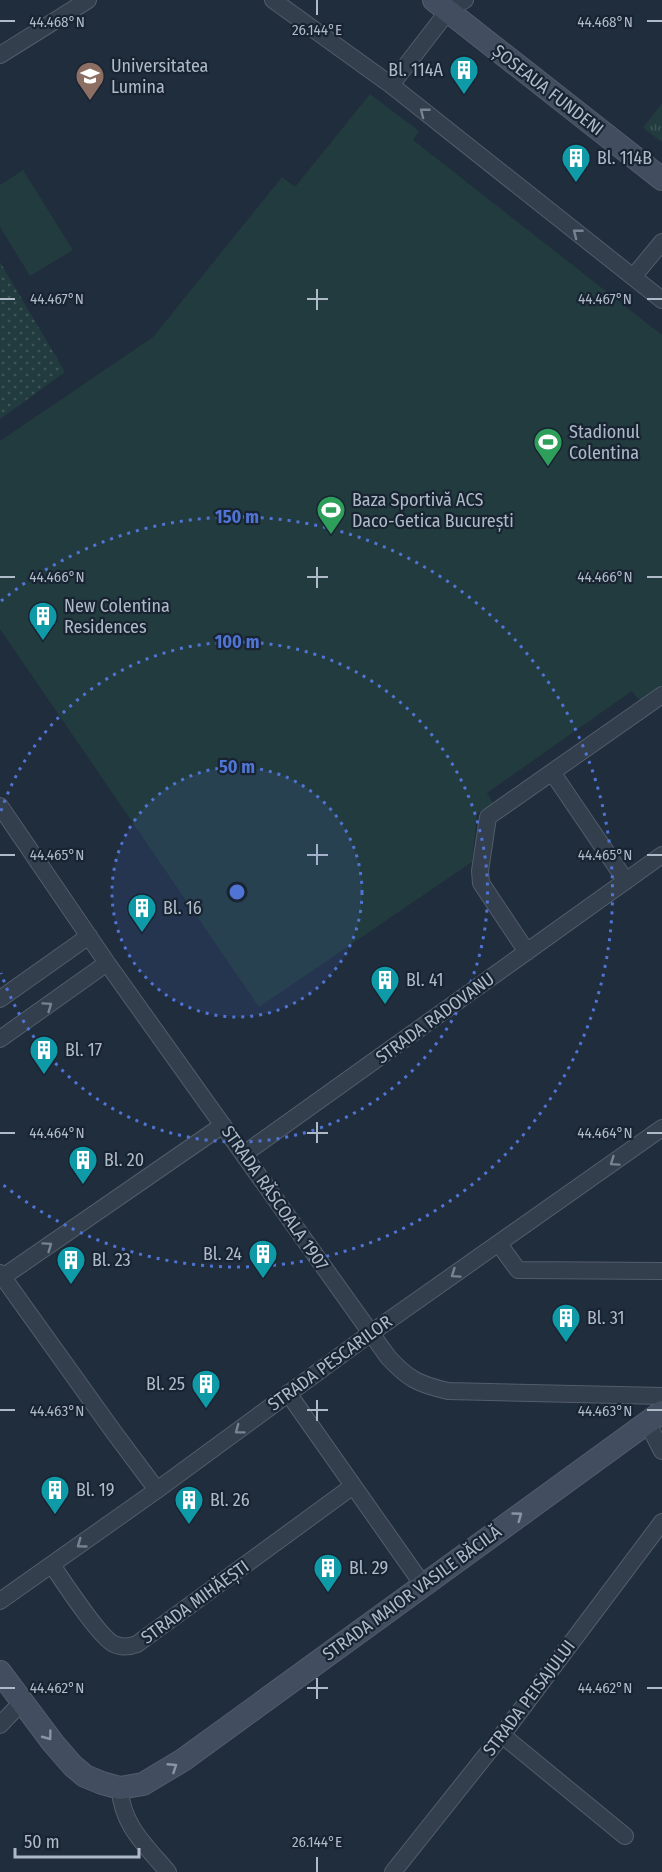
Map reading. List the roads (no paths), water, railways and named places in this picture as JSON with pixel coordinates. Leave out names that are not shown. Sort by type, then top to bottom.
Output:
[{"type":"street","points":[[0,55],[88,0]]},
{"type":"street","points":[[273,0],[391,85],[662,300]]},
{"type":"street","points":[[391,85],[451,3]]},
{"type":"street","name":"ȘOSEAUA FUNDENI","points":[[451,3],[662,165]]},
{"type":"street","name":"ȘOSEAUA FUNDENI","points":[[451,3],[662,179]]},
{"type":"street","points":[[628,273],[662,242]]},
{"type":"street","points":[[527,952],[481,883],[481,860],[488,817],[662,695]]},
{"type":"street","points":[[552,772],[626,881]]},
{"type":"street","name":"STRADA RĂSCOALA 1907","points":[[0,806],[107,963],[388,1357],[404,1374],[423,1385],[447,1391],[662,1396]]},
{"type":"street","name":"STRADA RADOVANU","points":[[244,1155],[662,855]]},
{"type":"street","points":[[0,999],[89,936]]},
{"type":"street","points":[[0,1040],[107,963]]},
{"type":"street","points":[[157,1490],[1,1277],[223,1125]]},
{"type":"street","name":"STRADA PESCARILOR","points":[[0,1601],[157,1490],[371,1333],[659,1134]]},
{"type":"street","points":[[499,1244],[518,1270],[662,1271]]},
{"type":"street","points":[[288,1393],[423,1585]]},
{"type":"street","points":[[655,1417],[662,1450]]},
{"type":"street","name":"STRADA MAIOR VASILE BĂCILĂ","points":[[120,1788],[143,1784],[183,1760],[655,1417]]},
{"type":"street","name":"STRADA MIHĂEȘTI","points":[[52,1565],[106,1640],[122,1647],[129,1647],[137,1644],[353,1486]]},
{"type":"street","name":"STRADA PEISAJULUI","points":[[393,1872],[502,1735],[662,1522]]},
{"type":"street","points":[[0,1672],[73,1766],[86,1776],[120,1788],[124,1815],[134,1831],[168,1872]]},
{"type":"street","points":[[0,1725],[22,1702]]},
{"type":"street","points":[[502,1735],[625,1836]]},
{"type":"place","name":"Bl. 114A","points":[[464,96]]},
{"type":"place","name":"Universitatea Lumina","points":[[90,102]]},
{"type":"place","name":"Bl. 114B","points":[[576,184]]},
{"type":"place","name":"Stadionul Colentina","points":[[548,468]]},
{"type":"place","name":"Baza Sportivă ACS Daco-Getica București","points":[[331,536]]},
{"type":"place","name":"New Colentina Residences","points":[[43,642]]},
{"type":"place","name":"Bl. 16","points":[[142,934]]},
{"type":"place","name":"Bl. 41","points":[[385,1006]]},
{"type":"place","name":"Bl. 17","points":[[44,1076]]},
{"type":"place","name":"Bl. 20","points":[[83,1186]]},
{"type":"place","name":"Bl. 24","points":[[263,1280]]},
{"type":"place","name":"Bl. 23","points":[[71,1286]]},
{"type":"place","name":"Bl. 31","points":[[566,1344]]},
{"type":"place","name":"Bl. 25","points":[[206,1410]]},
{"type":"place","name":"Bl. 19","points":[[55,1516]]},
{"type":"place","name":"Bl. 26","points":[[189,1526]]},
{"type":"place","name":"Bl. 29","points":[[328,1594]]}]
